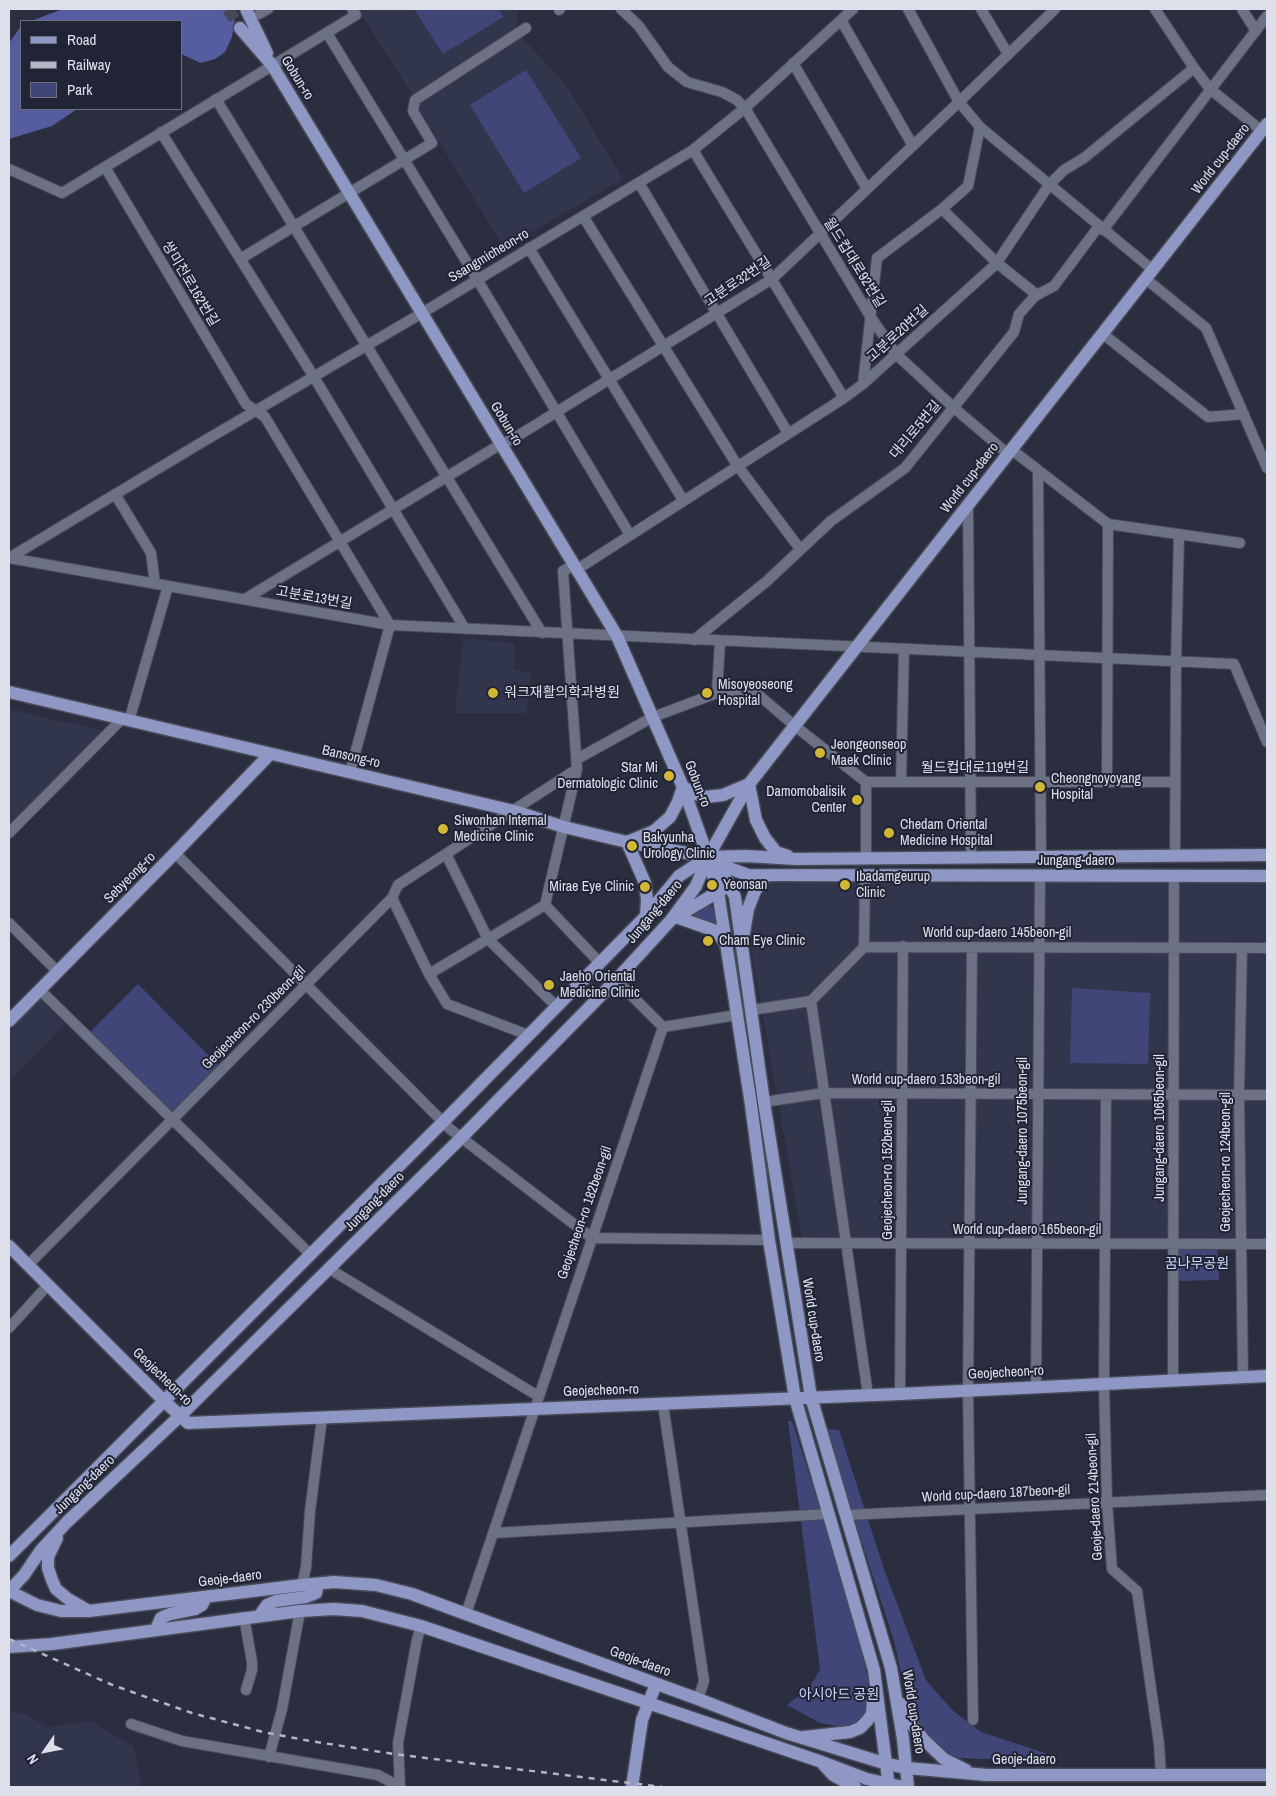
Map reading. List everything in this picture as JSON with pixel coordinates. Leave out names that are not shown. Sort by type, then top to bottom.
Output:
[{"type":"main road","points":[[246,9],[272,65]]},
{"type":"main road","name":"Gobun-ro","points":[[240,28],[272,65],[617,636],[684,786],[708,857]]},
{"type":"main road","name":"World cup-daero","points":[[908,1787],[907,1768],[891,1668],[811,1397],[764,1102],[735,897],[730,886],[708,857],[749,784],[1264,128]]},
{"type":"main road","name":"Bansong-ro","points":[[9,692],[514,811],[564,828],[708,857]]},
{"type":"main road","name":"Sebyeong-ro","points":[[9,1021],[270,754]]},
{"type":"main road","points":[[646,916],[647,900],[644,883],[627,842],[654,831],[670,817],[684,786],[694,794],[706,797],[723,795],[749,784],[756,820],[765,838],[776,852],[796,858]]},
{"type":"main road","name":"Jungang-daero","points":[[9,1556],[310,1254],[447,1125],[528,1034],[646,916],[679,876],[708,857],[1267,855]]},
{"type":"main road","points":[[708,857],[718,893],[728,947],[768,1240],[795,1398],[874,1670],[889,1786]]},
{"type":"main road","name":"Jungang-daero","points":[[708,857],[748,876],[1267,876]]},
{"type":"main road","name":"Jungang-daero","points":[[40,1550],[67,1522],[180,1416],[461,1138],[616,980],[674,918],[696,886],[708,857]]},
{"type":"main road","points":[[742,953],[748,909],[758,885],[770,875]]},
{"type":"main road","points":[[674,918],[748,876]]},
{"type":"main road","points":[[674,918],[716,931],[728,947]]},
{"type":"main road","name":"Geojecheon-ro","points":[[9,1246],[188,1423],[900,1394],[1267,1376]]},
{"type":"main road","points":[[67,1522],[48,1558],[48,1568],[56,1589],[68,1599],[89,1611]]},
{"type":"main road","name":"Geoje-daero","points":[[40,1550],[24,1575],[9,1591],[37,1605],[61,1610],[89,1611],[302,1585],[360,1583],[376,1585],[412,1594],[800,1738],[887,1764],[907,1768],[975,1774],[1267,1775]]},
{"type":"main road","points":[[260,1615],[267,1605],[276,1601],[306,1597],[316,1593],[318,1584]]},
{"type":"main road","points":[[156,1629],[161,1618],[170,1614],[195,1609],[202,1605],[206,1597]]},
{"type":"main road","points":[[9,1647],[52,1644],[260,1615],[334,1609],[362,1611],[421,1626],[867,1779],[889,1786],[903,1787]]},
{"type":"main road","points":[[800,1738],[850,1732],[860,1728],[868,1721],[872,1714],[874,1670]]},
{"type":"main road","points":[[632,1787],[642,1720],[656,1684]]},
{"type":"main road","points":[[896,1694],[910,1722],[923,1739],[944,1760],[975,1774]]},
{"type":"main road","points":[[822,1762],[833,1775],[855,1787]]},
{"type":"street","points":[[9,168],[62,193],[216,98],[356,16],[352,9]]},
{"type":"street","points":[[621,9],[638,25],[668,67],[687,82],[722,92],[738,100],[745,108]]},
{"type":"street","name":"Ssangmicheon-ro","points":[[9,558],[693,150],[745,108],[853,9]]},
{"type":"street","points":[[908,9],[959,102],[980,127],[1101,228],[1206,328],[1267,468]]},
{"type":"street","points":[[982,9],[1008,54]]},
{"type":"street","name":"고분로32번길","points":[[245,599],[772,279],[1055,9]]},
{"type":"street","points":[[1155,9],[1210,89],[1264,128]]},
{"type":"street","points":[[1242,9],[1256,31]]},
{"type":"street","name":"대리로5번길","points":[[694,640],[767,582],[831,521],[905,468],[1014,332],[1019,314],[1037,295],[1054,286],[1267,16]]},
{"type":"street","points":[[842,20],[913,146]]},
{"type":"street","points":[[240,259],[432,143],[413,111],[416,100],[526,28]]},
{"type":"street","points":[[327,33],[478,279],[630,535]]},
{"type":"street","points":[[793,63],[867,190]]},
{"type":"street","name":"고분로20번길","points":[[575,567],[630,535],[863,384],[997,263],[1049,185],[1064,170],[1084,158],[1194,68]]},
{"type":"street","points":[[216,98],[542,632]]},
{"type":"street","name":"월드컵대로92번길","points":[[745,108],[870,316],[896,354],[953,407],[1010,452],[1038,470],[1108,524]]},
{"type":"street","points":[[863,384],[876,258],[942,209],[968,186],[980,127]]},
{"type":"street","points":[[162,132],[314,377],[465,629]]},
{"type":"street","points":[[693,150],[844,398]]},
{"type":"street","name":"쌍미천로162번길","points":[[105,167],[246,404],[265,417],[390,625]]},
{"type":"street","points":[[639,183],[788,433]]},
{"type":"street","points":[[942,209],[997,263],[1037,295]]},
{"type":"street","points":[[583,216],[737,465],[800,549]]},
{"type":"street","points":[[529,248],[683,500]]},
{"type":"street","points":[[1103,334],[1208,417],[1244,414]]},
{"type":"street","points":[[1038,470],[1041,857]]},
{"type":"street","points":[[115,494],[151,553],[155,584]]},
{"type":"street","points":[[968,505],[970,856]]},
{"type":"street","points":[[1107,782],[1108,524],[1240,543]]},
{"type":"street","points":[[1175,856],[1179,534]]},
{"type":"street","name":"고분로13번길","points":[[9,558],[390,625],[720,642],[1234,664],[1267,742]]},
{"type":"street","points":[[429,974],[545,905],[577,764],[563,571],[575,567]]},
{"type":"street","points":[[9,833],[126,720],[168,586]]},
{"type":"street","points":[[350,772],[390,625]]},
{"type":"street","points":[[717,693],[720,642]]},
{"type":"street","points":[[901,782],[904,649]]},
{"type":"street","name":"Geojecheon-ro 230beon-gil","points":[[28,1265],[392,898],[398,885],[514,811],[577,764],[653,717],[717,693],[755,692],[795,726]]},
{"type":"street","points":[[795,726],[866,782],[866,857]]},
{"type":"street","name":"월드컵대로119번길","points":[[866,782],[1175,782]]},
{"type":"street","points":[[175,853],[461,1138],[592,1238],[768,1240]]},
{"type":"street","points":[[446,854],[488,939],[556,1006]]},
{"type":"street","points":[[751,1010],[811,1001],[864,947],[865,875]]},
{"type":"street","name":"Jungang-daero 1075beon-gil","points":[[1036,1387],[1040,876]]},
{"type":"street","name":"Jungang-daero 1065beon-gil","points":[[1173,1380],[1174,876]]},
{"type":"street","points":[[392,898],[429,974],[447,1004],[528,1034]]},
{"type":"street","points":[[545,905],[599,962]]},
{"type":"street","points":[[9,924],[58,972]]},
{"type":"street","name":"Geojecheon-ro 152beon-gil","points":[[900,1394],[903,946]]},
{"type":"street","name":"World cup-daero 145beon-gil","points":[[864,947],[1267,948]]},
{"type":"street","points":[[972,947],[968,1244],[968,1509],[973,1720]]},
{"type":"street","name":"Geojecheon-ro 124beon-gil","points":[[1242,948],[1239,1095],[1243,1377]]},
{"type":"street","points":[[616,980],[663,1027],[737,1015]]},
{"type":"street","points":[[40,990],[310,1254]]},
{"type":"street","points":[[811,1001],[868,1395]]},
{"type":"street","name":"Geojecheon-ro 182beon-gil","points":[[466,1614],[663,1027]]},
{"type":"street","name":"World cup-daero 153beon-gil","points":[[764,1102],[824,1094],[1267,1095]]},
{"type":"street","name":"Geoje-daero 214beon-gil","points":[[1106,1095],[1104,1384],[1107,1502],[1112,1569],[1138,1591],[1159,1744],[1161,1775]]},
{"type":"street","name":"World cup-daero 165beon-gil","points":[[786,1243],[1267,1244]]},
{"type":"street","points":[[328,1268],[538,1396]]},
{"type":"street","points":[[9,1328],[48,1285]]},
{"type":"street","points":[[663,1404],[704,1681],[698,1699]]},
{"type":"street","points":[[302,1585],[306,1567],[310,1512],[322,1418]]},
{"type":"street","name":"World cup-daero 187beon-gil","points":[[846,1515],[1267,1495]]},
{"type":"street","points":[[493,1533],[829,1514]]},
{"type":"street","points":[[269,1757],[282,1709],[300,1611]]},
{"type":"street","points":[[244,1617],[252,1662],[252,1670],[246,1690]]},
{"type":"street","points":[[131,1724],[182,1741],[378,1776],[400,1787],[398,1743],[421,1626]]},
{"type":"shaded area","points":[[63,9],[236,9],[232,37],[225,52],[215,59],[201,63],[182,54],[182,20],[34,20]]},
{"type":"shaded area","points":[[358,9],[519,9],[515,29],[413,96]]},
{"type":"shaded area","points":[[20,27],[20,110],[76,110],[52,126],[9,139],[9,43]]},
{"type":"shaded area","points":[[521,36],[566,85],[623,179],[509,245],[501,243],[419,109],[422,101]]},
{"type":"shaded area","name":"워크재활의학과병원","points":[[463,638],[515,643],[514,669],[531,673],[526,713],[455,713]]},
{"type":"shaded area","points":[[9,708],[100,730],[103,734],[9,829]]},
{"type":"shaded area","points":[[792,877],[939,884],[1267,881],[1267,1238],[802,1238],[751,947],[750,920],[763,886],[773,878]]},
{"type":"shaded area","points":[[39,998],[65,1024],[9,1082],[9,1028]]},
{"type":"shaded area","points":[[9,1712],[26,1714],[47,1727],[91,1721],[134,1747],[141,1784],[138,1787],[9,1787]]},
{"type":"green space","points":[[414,9],[498,9],[503,17],[443,54]]},
{"type":"green space","points":[[526,70],[581,158],[524,193],[470,105]]},
{"type":"green space","points":[[710,904],[715,912],[718,923],[716,925],[691,917]]},
{"type":"green space","points":[[138,984],[218,1065],[170,1114],[89,1033]]},
{"type":"green space","points":[[1072,988],[1150,993],[1148,1064],[1070,1063]]},
{"type":"green space","name":"꿈나무공원","points":[[1176,1248],[1217,1248],[1219,1280],[1176,1281]]},
{"type":"green space","name":"아시아드 공원","points":[[788,1421],[792,1421],[828,1534],[862,1651],[868,1680],[869,1709],[863,1720],[851,1728],[820,1723],[787,1705],[810,1687],[820,1669]]},
{"type":"green space","name":"아시아드 공원","points":[[825,1429],[839,1430],[884,1569],[926,1680],[952,1710],[981,1732],[1057,1757],[979,1759],[950,1757],[925,1737],[909,1708],[894,1641]]},
{"type":"tunnel","points":[[228,9],[240,28]]},
{"type":"railway","points":[[9,1639],[110,1684],[192,1713],[263,1732],[394,1754],[662,1787]]},
{"type":"place","name":"워크재활의학과병원","points":[[493,693]]},
{"type":"place","name":"Misoyeoseong Hospital","points":[[707,693]]},
{"type":"place","name":"Jeongeonseop Maek Clinic","points":[[820,753]]},
{"type":"place","name":"Star Mi Dermatologic Clinic","points":[[669,776]]},
{"type":"place","name":"Cheongnoyoyang Hospital","points":[[1040,787]]},
{"type":"place","name":"Damomobalisik Center","points":[[857,800]]},
{"type":"place","name":"Siwonhan Internal Medicine Clinic","points":[[443,829]]},
{"type":"place","name":"Chedam Oriental Medicine Hospital","points":[[889,833]]},
{"type":"place","name":"Bakyunha Urology Clinic","points":[[632,846]]},
{"type":"place","name":"Yeonsan","points":[[712,885]]},
{"type":"place","name":"Ibadamgeurup Clinic","points":[[845,885]]},
{"type":"place","name":"Mirae Eye Clinic","points":[[645,887]]},
{"type":"place","name":"Cham Eye Clinic","points":[[708,941]]},
{"type":"place","name":"Jaeho Oriental Medicine Clinic","points":[[549,985]]}]
